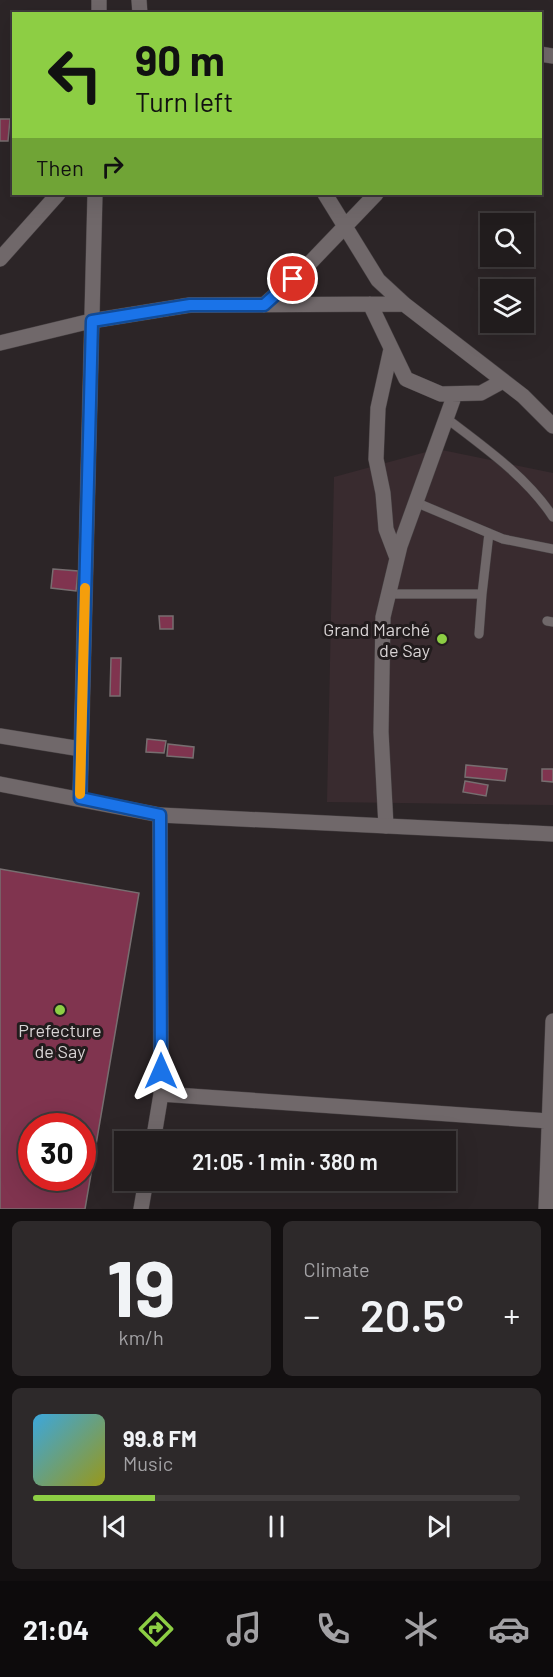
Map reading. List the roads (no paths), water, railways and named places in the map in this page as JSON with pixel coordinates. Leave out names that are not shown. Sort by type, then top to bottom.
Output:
[{"type":"street","points":[[0,259],[57,195]]},
{"type":"street","points":[[80,798],[95,195]]},
{"type":"street","points":[[326,195],[378,280],[404,304],[503,381],[553,426]]},
{"type":"street","points":[[264,305],[307,266],[375,195]]},
{"type":"street","points":[[370,304],[406,380],[441,394],[481,393],[503,381]]},
{"type":"street","points":[[0,343],[92,321],[190,305],[404,304]]},
{"type":"street","points":[[391,349],[378,408],[376,459],[383,493],[386,529],[397,558]]},
{"type":"street","points":[[386,826],[381,732],[383,616],[397,558],[415,502],[455,394]]},
{"type":"street","points":[[0,736],[81,749]]},
{"type":"street","points":[[0,784],[160,815],[553,834]]},
{"type":"street","points":[[155,1131],[161,1094],[160,815]]},
{"type":"street","points":[[546,1209],[553,1022]]},
{"type":"street","points":[[161,1094],[549,1121]]},
{"type":"street","points":[[141,1209],[144,1191]]},
{"type":"lane","points":[[446,418],[485,447],[542,500],[553,517]]},
{"type":"lane","points":[[415,502],[503,539],[553,549]]},
{"type":"lane","points":[[478,634],[489,532]]},
{"type":"lane","points":[[388,594],[482,594]]},
{"type":"place","name":"Grand Marché de Say","points":[[442,639]]},
{"type":"place","name":"Prefecture de Say","points":[[60,1010]]}]
